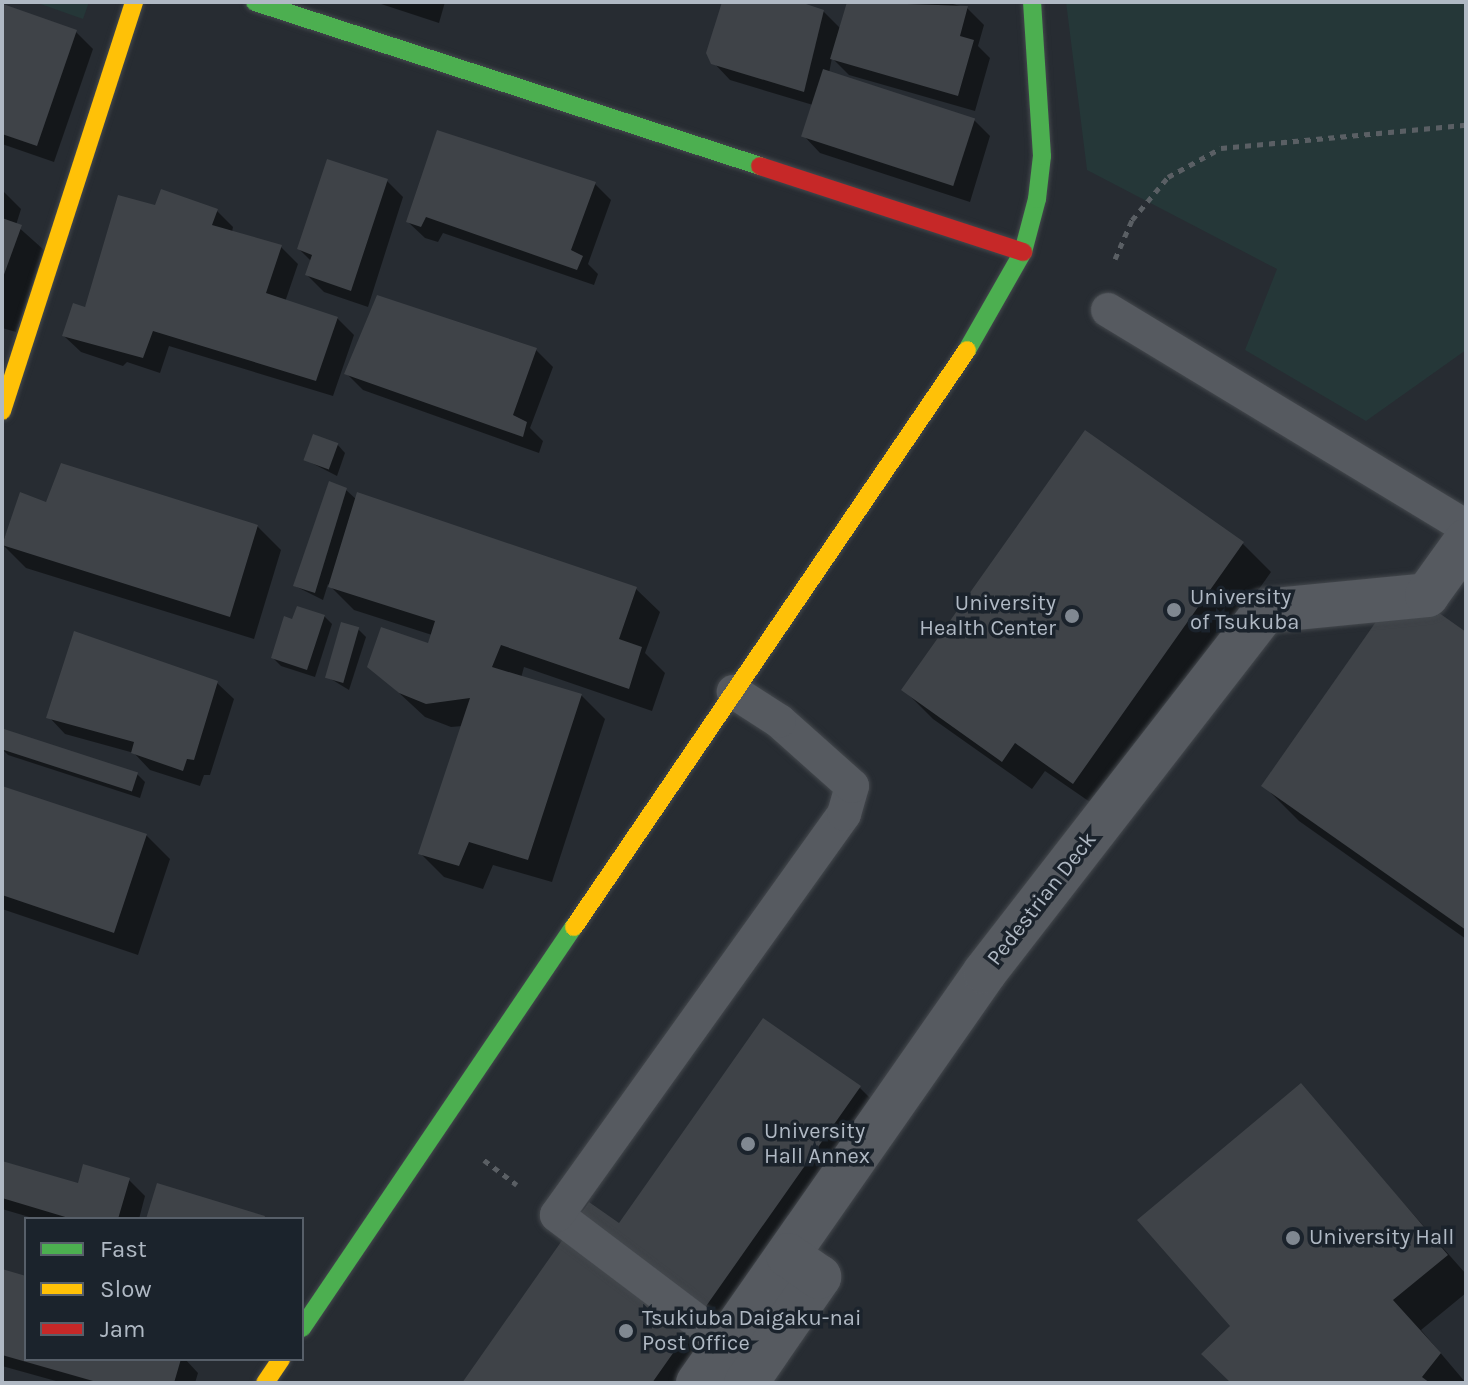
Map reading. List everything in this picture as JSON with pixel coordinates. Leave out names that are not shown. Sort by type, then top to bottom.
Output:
[{"type":"street","points":[[2,411],[134,2]]},
{"type":"street","points":[[255,2],[1023,252]]},
{"type":"street","points":[[304,1325],[996,307],[1023,252],[1037,199],[1042,156],[1032,2]]},
{"type":"street","name":"Pedestrian Deck","points":[[698,1383],[985,972],[1265,611],[1427,595],[1466,541]]},
{"type":"street","points":[[746,1383],[819,1277],[788,1255]]},
{"type":"street","points":[[265,1383],[280,1361]]},
{"type":"lane","points":[[1108,310],[1466,527]]},
{"type":"lane","points":[[726,1343],[557,1215],[844,814],[852,786],[814,748],[734,692]]},
{"type":"path","points":[[1108,310],[1109,273],[1132,220],[1168,177],[1221,148],[1466,125]]},
{"type":"shaded area","points":[[35,2],[89,2],[83,19]]},
{"type":"shaded area","points":[[1066,2],[1466,2],[1466,350],[1366,421],[1245,350],[1277,269],[1087,170]]},
{"type":"building","points":[[722,2],[800,2],[824,10],[804,92],[711,64],[706,53]]},
{"type":"building","points":[[847,2],[968,6],[960,36],[974,40],[958,96],[830,59]]},
{"type":"building","points":[[3,4],[77,30],[37,146],[2,134]]},
{"type":"building","points":[[823,69],[975,118],[953,186],[801,137]]},
{"type":"building","points":[[437,130],[596,182],[571,250],[583,256],[577,270],[426,217],[421,227],[406,222]]},
{"type":"building","points":[[327,159],[388,179],[351,291],[305,275],[312,255],[297,249]]},
{"type":"building","points":[[161,189],[218,209],[212,225],[282,245],[266,293],[338,317],[316,381],[153,331],[143,358],[62,336],[73,303],[85,307],[118,195],[155,205]]},
{"type":"building","points":[[2,218],[22,225],[2,280]]},
{"type":"building","points":[[377,295],[537,348],[513,415],[527,422],[523,437],[344,374]]},
{"type":"building","name":"University Health Center","points":[[1085,430],[1244,542],[1073,784],[1015,743],[1002,762],[901,690]]},
{"type":"building","points":[[313,434],[338,443],[329,470],[303,460]]},
{"type":"building","points":[[61,463],[258,525],[230,617],[2,545],[20,492],[46,502]]},
{"type":"building","points":[[329,481],[347,488],[315,593],[293,586]]},
{"type":"building","points":[[357,492],[637,587],[619,639],[642,647],[629,689],[501,645],[492,667],[582,694],[528,860],[469,842],[459,866],[418,854],[470,698],[426,704],[399,693],[367,667],[381,627],[428,643],[435,621],[328,587]]},
{"type":"building","points":[[1401,586],[1466,632],[1466,930],[1261,786]]},
{"type":"building","points":[[297,606],[325,615],[307,670],[271,658],[284,616],[292,619]]},
{"type":"building","points":[[341,622],[359,627],[343,683],[325,678]]},
{"type":"building","points":[[74,631],[218,681],[194,760],[187,759],[183,771],[131,753],[134,742],[46,718]]},
{"type":"building","points":[[4,729],[138,773],[132,792],[2,749]]},
{"type":"building","points":[[2,786],[147,834],[114,933],[2,895]]},
{"type":"building","name":"University Hall Annex","points":[[763,1018],[861,1086],[652,1383],[462,1383],[589,1202],[619,1223]]},
{"type":"building","name":"University Hall","points":[[1301,1083],[1448,1255],[1393,1300],[1441,1353],[1422,1377],[1430,1383],[1231,1383],[1201,1354],[1230,1326],[1137,1220]]},
{"type":"building","points":[[2,1161],[78,1183],[83,1164],[130,1178],[119,1217],[65,1217],[2,1198]]},
{"type":"building","points":[[157,1183],[265,1216],[265,1217],[147,1217]]},
{"type":"building","points":[[2,1269],[24,1275],[24,1361],[180,1361],[174,1383],[100,1383],[2,1355]]},
{"type":"traffic: fast","points":[[255,2],[760,166]]},
{"type":"traffic: fast","points":[[967,350],[1023,252],[1037,199],[1042,156],[1032,2]]},
{"type":"traffic: fast","points":[[304,1325],[574,927]]},
{"type":"traffic: slow","points":[[2,411],[134,2]]},
{"type":"traffic: slow","points":[[574,927],[967,350]]},
{"type":"traffic: slow","points":[[265,1383],[280,1361]]},
{"type":"traffic: jam","points":[[760,166],[1023,252]]},
{"type":"place","name":"University of Tsukuba","points":[[1174,610]]},
{"type":"place","name":"University Health Center","points":[[1072,616]]},
{"type":"place","name":"University Hall Annex","points":[[748,1144]]},
{"type":"place","name":"University Hall","points":[[1293,1238]]},
{"type":"place","name":"Tsukiuba Daigaku-nai Post Office","points":[[626,1331]]}]
